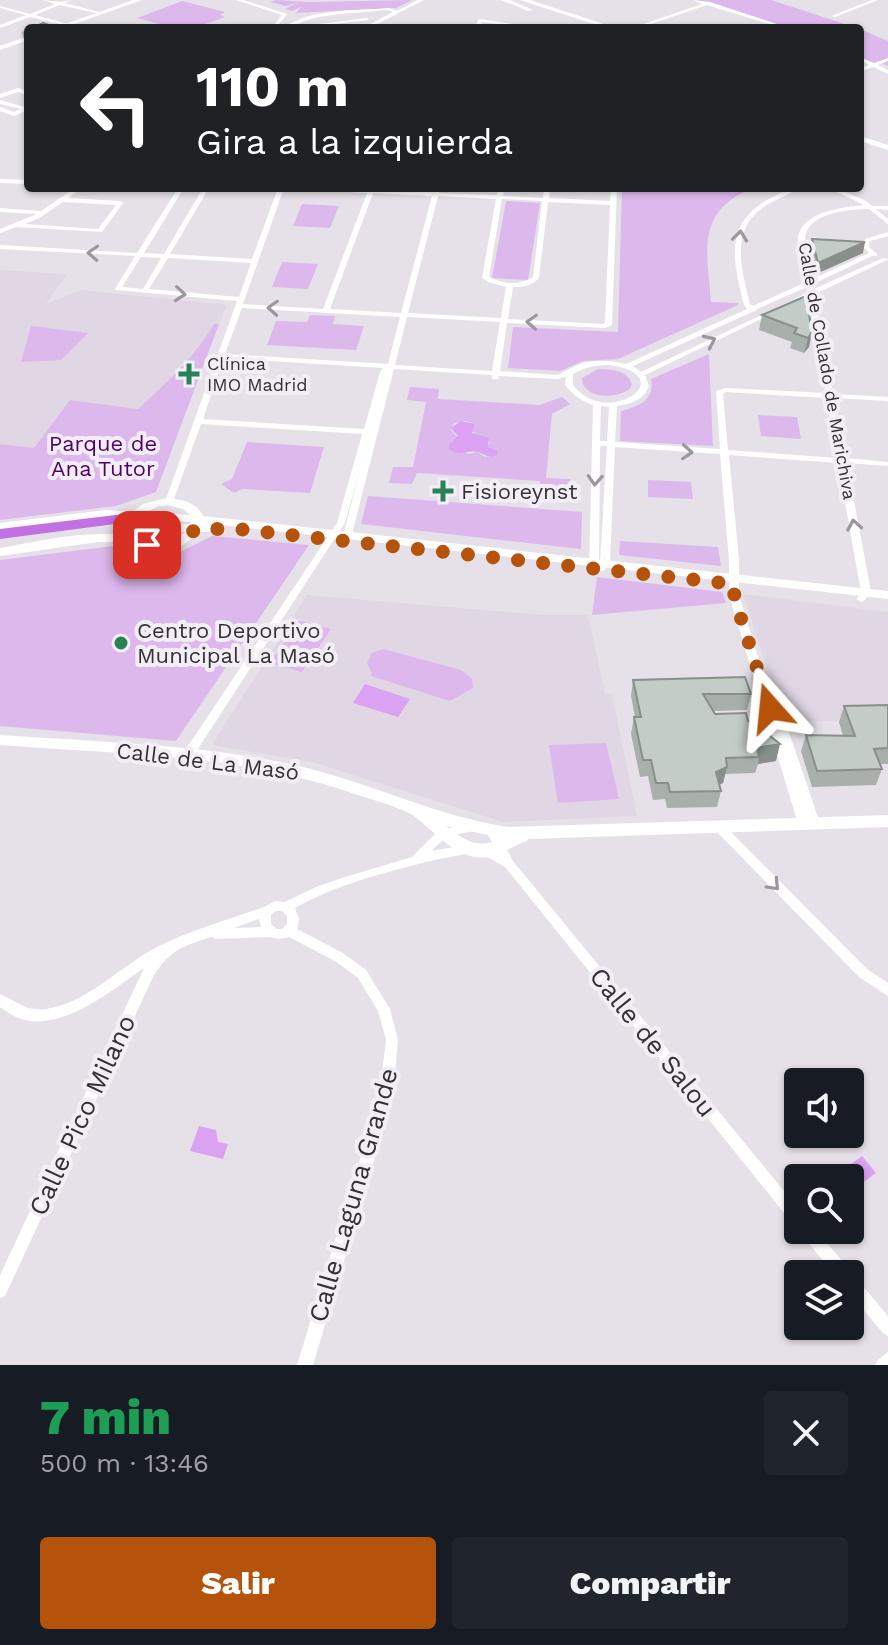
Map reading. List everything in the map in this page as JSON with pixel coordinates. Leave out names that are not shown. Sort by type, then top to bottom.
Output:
[{"type":"highway","points":[[0,534],[130,523]]},
{"type":"highway","points":[[0,543],[130,523]]},
{"type":"street","points":[[45,0],[101,13]]},
{"type":"street","points":[[0,27],[69,0]]},
{"type":"street","points":[[69,24],[139,0]]},
{"type":"street","points":[[238,0],[285,14],[281,24]]},
{"type":"street","points":[[375,24],[422,0]]},
{"type":"street","points":[[504,0],[579,24]]},
{"type":"street","points":[[695,0],[774,24]]},
{"type":"street","points":[[646,24],[717,0]]},
{"type":"street","points":[[833,16],[876,0]]},
{"type":"street","points":[[529,1],[601,24]]},
{"type":"street","points":[[0,7],[62,24]]},
{"type":"street","points":[[289,24],[310,18],[389,9],[396,12]]},
{"type":"street","points":[[319,24],[367,19]]},
{"type":"street","points":[[480,24],[483,20]]},
{"type":"street","points":[[483,20],[484,24]]},
{"type":"street","points":[[483,20],[508,24]]},
{"type":"street","points":[[0,48],[24,39]]},
{"type":"street","points":[[864,68],[888,59]]},
{"type":"street","points":[[864,60],[888,72]]},
{"type":"street","points":[[0,96],[18,90],[24,92]]},
{"type":"street","points":[[0,102],[24,108]]},
{"type":"street","points":[[0,109],[14,114],[24,110]]},
{"type":"street","points":[[864,131],[888,140]]},
{"type":"street","points":[[864,139],[888,148]]},
{"type":"street","points":[[0,181],[24,182]]},
{"type":"street","points":[[1,232],[44,213],[74,192]]},
{"type":"street","points":[[179,192],[118,289],[326,311],[605,326],[609,323],[614,192]]},
{"type":"street","points":[[145,291],[204,192]]},
{"type":"street","points":[[169,502],[280,192]]},
{"type":"street","points":[[326,311],[369,192]]},
{"type":"street","points":[[337,535],[388,371],[436,192]]},
{"type":"street","points":[[447,192],[613,203]]},
{"type":"street","points":[[501,192],[485,276],[489,282],[527,285],[536,281],[547,192]]},
{"type":"street","points":[[754,310],[747,305],[737,240],[742,221],[765,201],[788,192]]},
{"type":"street","points":[[841,192],[873,207],[888,222]]},
{"type":"street","points":[[14,225],[100,231],[120,203],[63,200]]},
{"type":"street","name":"Calle de Collado de Marichiva","points":[[864,595],[801,244],[803,231],[821,217],[843,210],[888,208]]},
{"type":"street","points":[[0,210],[44,213]]},
{"type":"street","points":[[866,247],[872,237],[888,234]]},
{"type":"street","points":[[801,244],[814,244]]},
{"type":"street","points":[[853,246],[866,247],[872,254],[887,260]]},
{"type":"street","points":[[0,247],[254,261]]},
{"type":"street","points":[[640,375],[809,290],[872,254]]},
{"type":"street","points":[[626,367],[754,310],[887,260]]},
{"type":"street","points":[[495,376],[510,284]]},
{"type":"street","points":[[220,360],[495,376],[570,375],[591,364],[626,367],[640,375],[645,384],[643,392],[634,400],[597,403],[575,394],[569,385],[570,375]]},
{"type":"street","points":[[188,755],[337,535],[388,371]]},
{"type":"street","points":[[495,376],[569,385]]},
{"type":"street","points":[[809,824],[779,715],[735,600],[719,393],[725,390],[888,399]]},
{"type":"street","points":[[597,403],[598,565]]},
{"type":"street","points":[[598,565],[613,404]]},
{"type":"street","points":[[198,421],[367,432]]},
{"type":"street","points":[[597,443],[888,464]]},
{"type":"street","points":[[130,523],[141,508],[169,502],[191,508],[197,524]]},
{"type":"street","points":[[0,527],[106,514],[130,523],[197,524],[337,535],[864,595],[888,595]]},
{"type":"street","points":[[130,523],[139,543]]},
{"type":"street","points":[[0,552],[110,538],[169,545],[184,540],[197,524]]},
{"type":"street","points":[[337,535],[598,565]]},
{"type":"street","points":[[864,595],[888,603]]},
{"type":"street","name":"Calle de La Masó","points":[[0,740],[188,755],[261,764],[307,774],[475,828],[482,845]]},
{"type":"street","name":"Calle de La Masó","points":[[411,808],[443,833],[482,845]]},
{"type":"street","points":[[482,845],[533,834],[888,821]]},
{"type":"street","points":[[443,833],[475,828]]},
{"type":"street","points":[[720,828],[863,973],[888,990]]},
{"type":"street","name":"Calle Pico Milano","points":[[412,861],[443,833]]},
{"type":"street","name":"Calle Pico Milano","points":[[0,1291],[144,971],[158,958],[177,944],[286,907],[305,897],[412,861],[482,845]]},
{"type":"street","name":"Calle de Salou","points":[[482,845],[509,864],[784,1202]]},
{"type":"street","points":[[177,944],[226,933],[288,930],[295,918],[286,907]]},
{"type":"street","points":[[270,910],[263,922],[272,932]]},
{"type":"street","name":"Calle Laguna Grande","points":[[288,930],[339,957],[362,974],[384,1009],[392,1040],[386,1097],[305,1365]]},
{"type":"street","points":[[0,1000],[26,1013],[56,1013],[80,1005],[114,982],[144,971]]},
{"type":"street","points":[[819,1244],[832,1260]]},
{"type":"street","points":[[864,1299],[888,1328]]},
{"type":"street","points":[[883,1365],[888,1360]]},
{"type":"shaded area","points":[[0,270],[67,274],[46,304],[82,290],[227,305],[219,324],[214,324],[197,353],[180,365],[169,380],[138,409],[70,400],[34,448],[0,444]]},
{"type":"shaded area","points":[[461,421],[475,424],[472,433],[489,438],[488,447],[497,451],[497,455],[457,453],[449,449],[449,444],[458,436],[451,428]]},
{"type":"shaded area","points":[[743,594],[888,612],[888,719],[796,722],[791,708],[780,708]]},
{"type":"shaded area","points":[[307,595],[542,615],[588,615],[605,693],[612,694],[637,816],[503,822],[312,762],[212,745]]},
{"type":"shaded area","points":[[365,684],[410,699],[398,717],[353,703]]},
{"type":"shaded area","points":[[199,1126],[216,1130],[218,1142],[228,1144],[223,1159],[190,1151]]},
{"type":"shaded area","points":[[862,1156],[876,1173],[864,1182],[864,1164],[851,1164]]},
{"type":"green space","points":[[412,0],[396,8],[296,13],[301,7],[292,11],[285,9],[298,2],[286,6],[270,2]]},
{"type":"green space","points":[[695,0],[771,0],[845,24],[774,24]]},
{"type":"green space","points":[[182,1],[225,12],[220,15],[225,17],[203,24],[158,24],[137,18]]},
{"type":"green space","points":[[864,31],[888,41],[888,66],[880,62],[873,65],[864,60]]},
{"type":"green space","points":[[622,192],[745,192],[721,208],[713,221],[707,250],[711,302],[738,305],[618,359],[583,361],[560,371],[508,368],[513,327],[618,332]]},
{"type":"green space","points":[[506,201],[540,203],[528,280],[492,278]]},
{"type":"green space","points":[[302,204],[339,206],[330,228],[293,226]]},
{"type":"green space","points":[[282,262],[318,264],[308,289],[272,287]]},
{"type":"green space","points":[[310,315],[335,316],[333,324],[364,326],[356,350],[267,345],[276,321],[307,322]]},
{"type":"green space","name":"Parque de Ana Tutor","points":[[214,324],[219,324],[156,492],[116,506],[0,520],[0,444],[34,448],[70,400],[138,409],[189,358]]},
{"type":"green space","points":[[31,326],[88,333],[61,360],[21,362]]},
{"type":"green space","points":[[709,354],[713,446],[620,441],[621,411],[648,397],[651,379]]},
{"type":"green space","points":[[598,369],[623,373],[630,379],[630,389],[617,395],[594,394],[584,385],[582,378]]},
{"type":"green space","points":[[410,387],[439,389],[438,399],[540,405],[562,397],[570,404],[552,414],[546,478],[570,479],[568,497],[539,495],[540,481],[417,473],[412,484],[389,483],[393,467],[413,467],[426,402],[407,400]],"holes":[[[465,421],[475,424],[471,431],[490,442],[487,448],[497,451],[497,455],[485,457],[477,452],[469,454],[449,444],[458,437],[451,430],[454,423]]]},
{"type":"green space","points":[[758,415],[797,417],[801,439],[761,436]]},
{"type":"green space","points":[[247,442],[324,447],[310,493],[243,489],[234,493],[221,484],[232,479]]},
{"type":"green space","points":[[648,480],[691,482],[693,499],[648,497]]},
{"type":"green space","points":[[368,496],[582,512],[581,549],[361,524]]},
{"type":"green space","name":"Centro Deportivo Municipal La Masó","points":[[212,536],[309,545],[176,741],[0,726],[0,560],[113,546],[158,556],[178,553]]},
{"type":"green space","points":[[620,541],[718,547],[721,566],[619,555]]},
{"type":"green space","points":[[597,577],[722,592],[726,603],[592,615]]},
{"type":"green space","points":[[300,621],[331,629],[302,672],[270,663]]},
{"type":"green space","points":[[383,649],[461,670],[472,679],[473,688],[450,701],[371,676],[367,663],[372,653]]},
{"type":"green space","points":[[606,743],[619,799],[558,803],[549,745]]},
{"type":"building","points":[[812,239],[865,242],[818,263]]},
{"type":"building","points":[[806,296],[812,332],[808,338],[794,333],[797,328],[762,315]]},
{"type":"building","points":[[745,677],[751,694],[703,694],[715,714],[746,713],[748,721],[774,723],[770,736],[780,744],[757,748],[759,757],[726,758],[727,767],[716,772],[721,791],[670,792],[668,783],[656,783],[651,760],[643,760],[634,717],[641,717],[633,680]]},
{"type":"building","points":[[888,705],[888,748],[874,749],[882,769],[817,771],[806,735],[855,736],[844,706]]},
{"type":"place","name":"Clínica IMO Madrid","points":[[189,374]]},
{"type":"place","name":"Fisioreynst","points":[[443,491]]},
{"type":"place","name":"Centro Deportivo Municipal La Masó","points":[[121,643]]},
{"type":"route","points":[[147,545],[176,543],[190,536],[195,529],[237,529],[733,584],[735,600],[770,708]]}]
